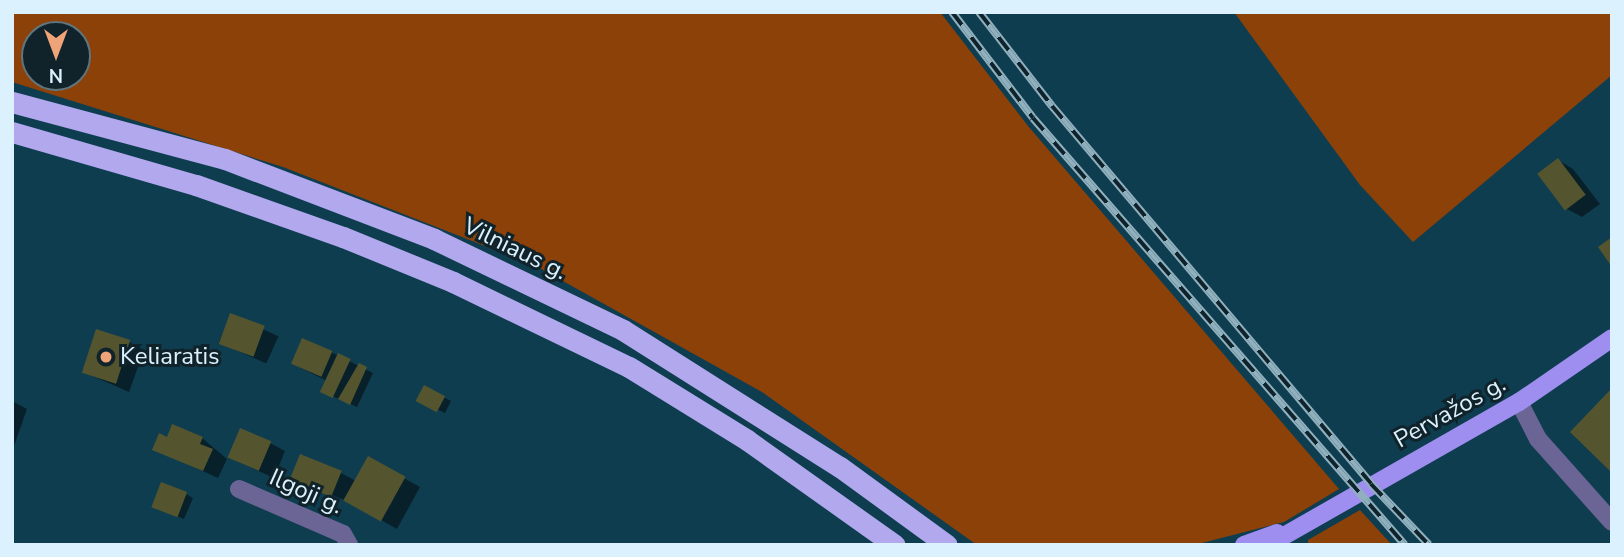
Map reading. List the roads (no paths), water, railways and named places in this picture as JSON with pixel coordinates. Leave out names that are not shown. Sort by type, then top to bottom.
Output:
[{"type":"highway","name":"Vilniaus g.","points":[[12,102],[225,159],[446,244],[623,330],[840,467],[947,545]]},
{"type":"highway","points":[[12,132],[196,185],[344,236],[453,282],[629,367],[747,440],[895,545]]},
{"type":"main road","name":"Pervažos g.","points":[[1268,545],[1519,402],[1612,338]]},
{"type":"main road","name":"Pervažos g.","points":[[1244,545],[1307,522]]},
{"type":"street","points":[[1519,402],[1538,439],[1612,522]]},
{"type":"street","name":"Ilgoji g.","points":[[239,489],[343,534],[349,545]]},
{"type":"railway","points":[[952,12],[1033,118],[1405,545]]},
{"type":"railway","points":[[979,12],[1052,106],[1371,484],[1429,545]]},
{"type":"place","name":"Keliaratis","points":[[106,357]]}]
